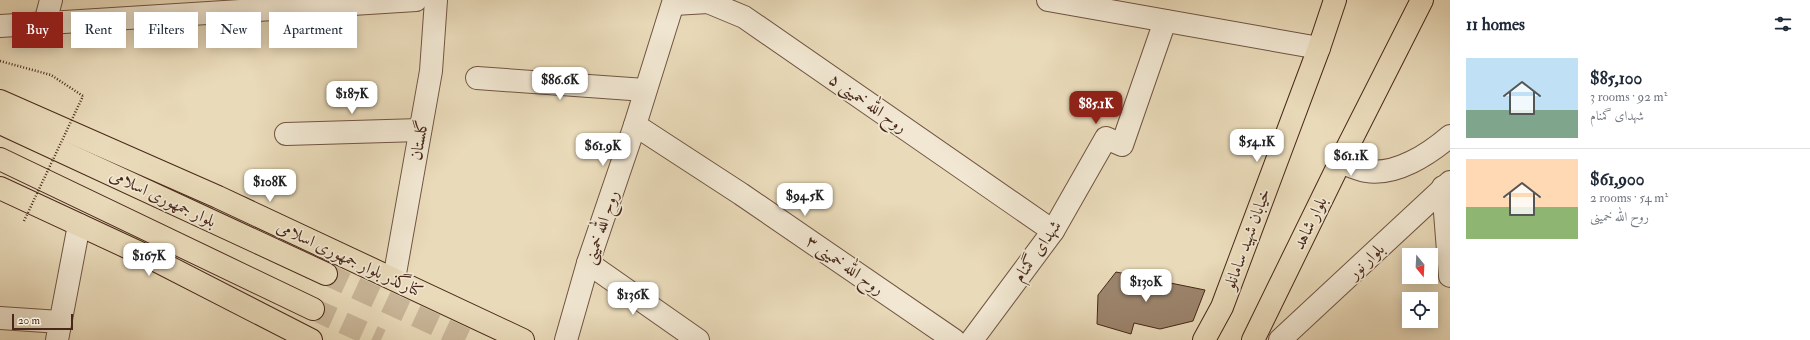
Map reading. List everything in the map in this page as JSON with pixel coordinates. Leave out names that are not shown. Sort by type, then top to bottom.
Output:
[{"type":"main road","name":"خیابان شهید سامانلو","points":[[1204,340],[1222,307],[1319,48],[1335,0]]},
{"type":"main road","name":"بلوار شاهد","points":[[1253,340],[1421,1]]},
{"type":"main road","name":"کنارگذر بلوار جمهوری اسلامی","points":[[0,101],[218,197],[523,340]]},
{"type":"main road","name":"بلوار جمهوری اسلامی","points":[[0,123],[326,274]]},
{"type":"main road","name":"بلوار جمهوری اسلامی","points":[[0,159],[313,309]]},
{"type":"main road","points":[[0,188],[157,262],[311,340]]},
{"type":"street","points":[[47,12],[50,0]]},
{"type":"street","points":[[63,22],[416,0]]},
{"type":"street","name":"گلستان","points":[[394,279],[431,71],[436,0]]},
{"type":"street","points":[[1048,0],[1319,48]]},
{"type":"street","name":"روح الله خمینی","points":[[566,340],[588,263],[635,125],[674,2]]},
{"type":"street","name":"روح الله خمینی ۵","points":[[674,2],[708,2],[744,17],[1053,231]]},
{"type":"street","name":"شهدای گمنام","points":[[972,340],[1053,231],[1106,138],[1122,145],[1165,21]]},
{"type":"street","points":[[0,26],[12,25]]},
{"type":"street","points":[[477,78],[645,90]]},
{"type":"street","name":"روح الله خمینی ۳","points":[[635,125],[741,194],[954,340]]},
{"type":"street","points":[[286,134],[420,130]]},
{"type":"street","points":[[1340,162],[1367,171],[1386,170],[1404,165],[1426,154],[1450,136]]},
{"type":"street","points":[[1448,186],[1450,276]]},
{"type":"street","name":"بلوار نور","points":[[1280,340],[1448,186]]},
{"type":"street","points":[[0,318],[58,331],[79,225]]},
{"type":"street","points":[[588,263],[698,340]]},
{"type":"path","points":[[0,61],[51,75],[83,96],[24,221]]},
{"type":"building","points":[[1116,272],[1205,290],[1193,321],[1160,329],[1134,323],[1131,334],[1097,324],[1098,295]]},
{"type":"tunnel","points":[[326,274],[468,340]]},
{"type":"tunnel","points":[[313,309],[381,340]]}]
